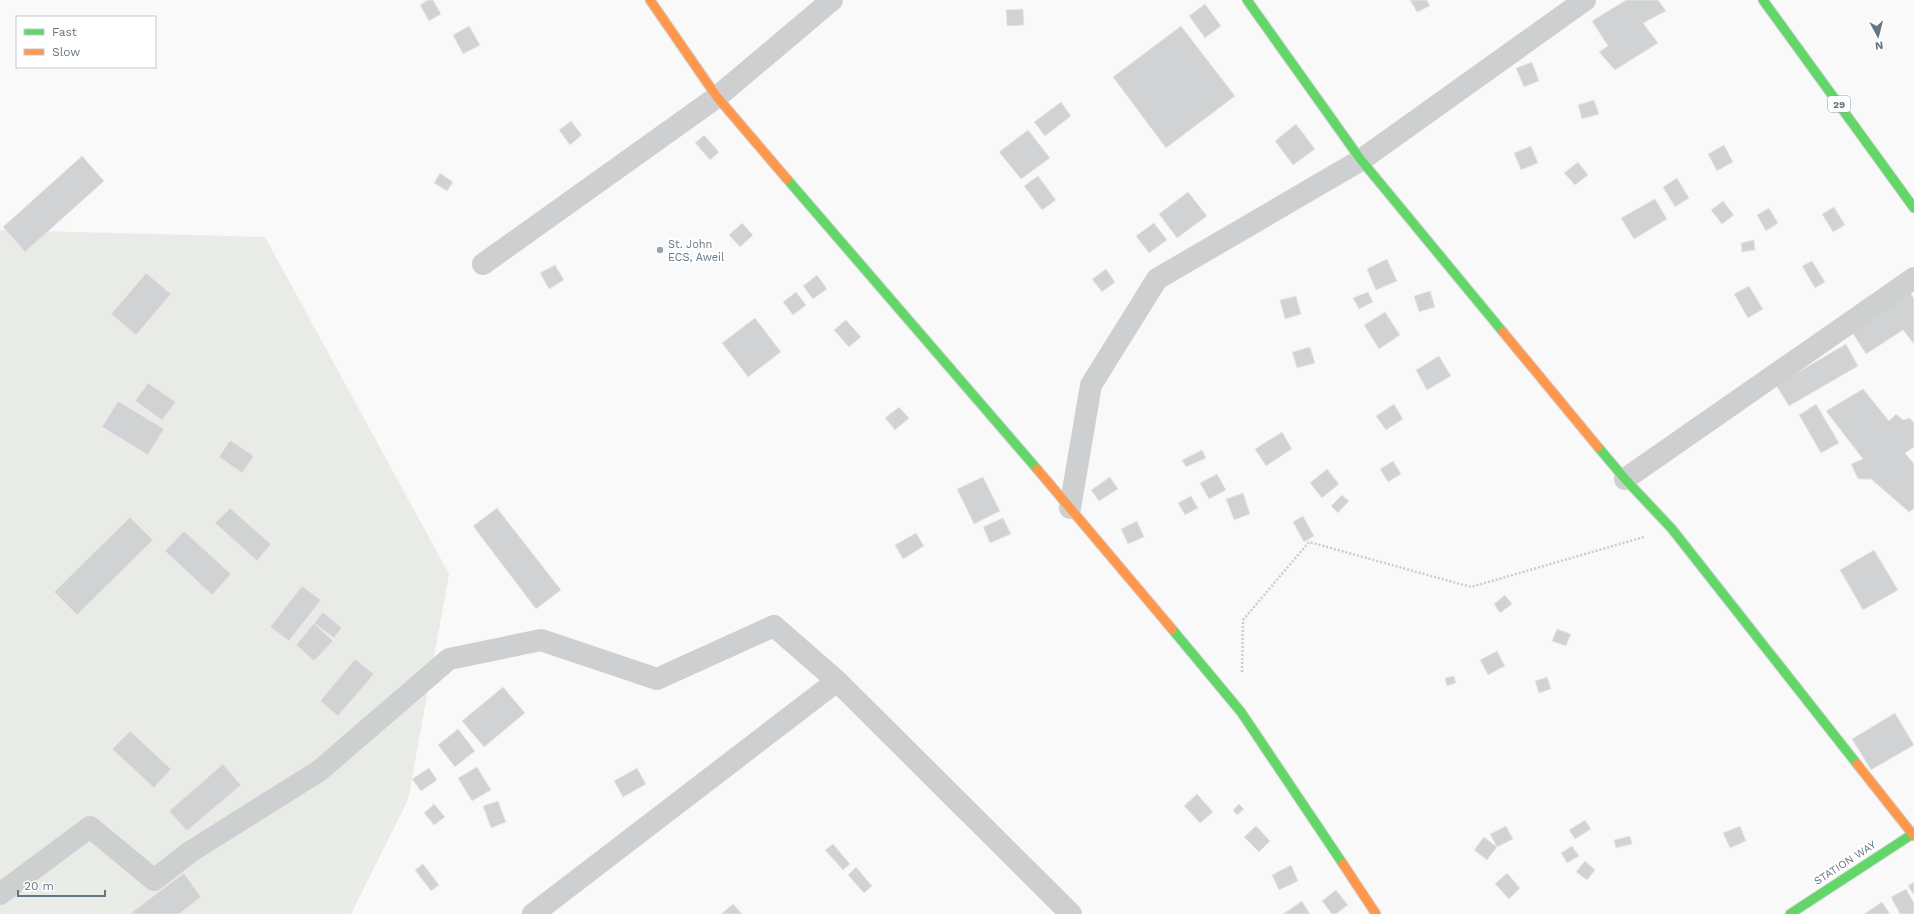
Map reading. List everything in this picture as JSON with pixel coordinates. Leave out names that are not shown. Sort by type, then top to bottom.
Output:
[{"type":"street","points":[[650,0],[717,97],[1070,508],[1241,712],[1376,914]]},
{"type":"street","points":[[483,264],[717,97],[832,0]]},
{"type":"street","points":[[1247,0],[1361,160],[1625,479],[1672,529],[1914,834]]},
{"type":"street","points":[[1070,508],[1092,385],[1157,279],[1361,160],[1585,0]]},
{"type":"street","name":"29","points":[[1763,0],[1914,208]]},
{"type":"street","points":[[1625,479],[1914,278]]},
{"type":"street","points":[[0,894],[90,827],[154,880],[190,852],[319,771],[450,659],[541,640],[657,680],[774,626],[837,680],[1071,914]]},
{"type":"street","points":[[534,914],[837,680]]},
{"type":"street","name":"STATION WAY","points":[[1790,914],[1914,834]]},
{"type":"path","points":[[1241,712],[1243,620],[1309,542],[1471,587],[1672,529]]},
{"type":"shaded area","points":[[0,230],[265,237],[449,574],[408,800],[351,914],[0,914]]},
{"type":"building","points":[[428,0],[433,0],[441,14],[429,21],[420,5]]},
{"type":"building","points":[[1410,0],[1427,0],[1430,6],[1417,12]]},
{"type":"building","points":[[1626,0],[1658,0],[1666,11],[1643,23],[1658,43],[1615,70],[1599,52],[1608,46],[1592,21]]},
{"type":"building","points":[[1205,4],[1221,26],[1205,38],[1189,16]]},
{"type":"building","points":[[1023,9],[1024,25],[1007,26],[1006,10]]},
{"type":"building","points":[[469,26],[480,45],[463,54],[453,35]]},
{"type":"building","points":[[1181,26],[1235,96],[1166,148],[1113,77]]},
{"type":"building","points":[[1532,62],[1539,81],[1524,87],[1516,68]]},
{"type":"building","points":[[1594,100],[1599,114],[1582,119],[1578,105]]},
{"type":"building","points":[[1061,102],[1071,116],[1045,136],[1034,122]]},
{"type":"building","points":[[571,121],[582,135],[570,145],[559,130]]},
{"type":"building","points":[[1296,124],[1315,149],[1293,165],[1275,141]]},
{"type":"building","points":[[1028,130],[1050,158],[1021,179],[999,152]]},
{"type":"building","points":[[704,135],[719,152],[710,160],[695,143]]},
{"type":"building","points":[[1724,145],[1733,162],[1717,171],[1708,154]]},
{"type":"building","points":[[1531,146],[1538,163],[1521,170],[1514,153]]},
{"type":"building","points":[[82,156],[104,181],[25,252],[3,227]]},
{"type":"building","points":[[1578,162],[1588,175],[1575,185],[1564,173]]},
{"type":"building","points":[[440,173],[453,182],[447,191],[434,183]]},
{"type":"building","points":[[1038,176],[1056,200],[1042,210],[1024,186]]},
{"type":"building","points":[[1677,178],[1689,198],[1675,207],[1663,187]]},
{"type":"building","points":[[1188,192],[1207,216],[1177,238],[1159,214]]},
{"type":"building","points":[[1655,199],[1667,219],[1634,239],[1621,218]]},
{"type":"building","points":[[1723,201],[1734,215],[1722,224],[1711,210]]},
{"type":"building","points":[[1834,207],[1845,225],[1833,232],[1822,214]]},
{"type":"building","points":[[1769,208],[1778,223],[1766,231],[1757,215]]},
{"type":"building","points":[[742,223],[753,235],[740,247],[729,235]]},
{"type":"building","points":[[1154,223],[1167,240],[1149,253],[1136,236]]},
{"type":"building","points":[[1754,240],[1755,250],[1742,252],[1741,243]]},
{"type":"building","points":[[1387,259],[1397,281],[1376,290],[1367,269]]},
{"type":"building","points":[[1812,261],[1825,282],[1815,288],[1802,266]]},
{"type":"building","points":[[555,265],[564,280],[549,289],[540,273]]},
{"type":"building","points":[[1106,269],[1115,282],[1102,292],[1092,279]]},
{"type":"building","points":[[146,273],[171,294],[136,335],[111,314]]},
{"type":"building","points":[[817,275],[827,289],[813,299],[803,286]]},
{"type":"building","points":[[1749,286],[1763,309],[1748,318],[1734,294]]},
{"type":"building","points":[[1430,291],[1435,307],[1419,312],[1414,296]]},
{"type":"building","points":[[796,292],[806,305],[793,315],[783,302]]},
{"type":"building","points":[[1368,292],[1373,302],[1359,309],[1353,298]]},
{"type":"building","points":[[1910,293],[1914,298],[1914,344],[1903,330],[1866,354],[1850,329]]},
{"type":"building","points":[[1296,296],[1301,314],[1285,319],[1280,300]]},
{"type":"building","points":[[1385,312],[1400,335],[1379,349],[1364,325]]},
{"type":"building","points":[[755,318],[781,352],[748,377],[722,343]]},
{"type":"building","points":[[846,320],[861,337],[849,347],[834,330]]},
{"type":"building","points":[[1846,344],[1858,366],[1789,406],[1776,385]]},
{"type":"building","points":[[1310,347],[1315,363],[1297,368],[1292,352]]},
{"type":"building","points":[[1439,356],[1451,376],[1427,390],[1416,370]]},
{"type":"building","points":[[148,383],[176,402],[162,420],[135,401]]},
{"type":"building","points":[[1863,389],[1889,421],[1896,414],[1903,420],[1910,418],[1914,423],[1914,447],[1905,453],[1914,464],[1914,509],[1909,512],[1871,479],[1858,479],[1851,464],[1863,459],[1826,411]]},
{"type":"building","points":[[118,401],[164,429],[148,455],[102,427]]},
{"type":"building","points":[[1394,404],[1403,419],[1386,430],[1376,416]]},
{"type":"building","points":[[1816,404],[1839,443],[1821,453],[1799,415]]},
{"type":"building","points":[[899,407],[909,418],[895,430],[885,418]]},
{"type":"building","points":[[1282,432],[1292,449],[1266,466],[1255,449]]},
{"type":"building","points":[[230,440],[254,456],[242,473],[219,457]]},
{"type":"building","points":[[1202,450],[1206,458],[1186,467],[1182,460]]},
{"type":"building","points":[[1393,461],[1401,474],[1388,482],[1380,469]]},
{"type":"building","points":[[1327,469],[1339,484],[1322,498],[1310,483]]},
{"type":"building","points":[[1217,474],[1226,490],[1209,499],[1200,483]]},
{"type":"building","points":[[983,477],[1000,511],[974,524],[957,489]]},
{"type":"building","points":[[1110,477],[1118,489],[1099,501],[1091,490]]},
{"type":"building","points":[[1243,493],[1250,514],[1234,520],[1226,499]]},
{"type":"building","points":[[1342,495],[1349,501],[1338,513],[1331,506]]},
{"type":"building","points":[[1191,496],[1198,508],[1185,515],[1178,503]]},
{"type":"building","points":[[230,508],[271,544],[257,561],[215,523]]},
{"type":"building","points":[[497,508],[561,590],[536,609],[473,526]]},
{"type":"building","points":[[1303,516],[1314,536],[1304,542],[1293,522]]},
{"type":"building","points":[[130,517],[153,540],[77,615],[54,592]]},
{"type":"building","points":[[1003,518],[1011,534],[990,543],[983,527]]},
{"type":"building","points":[[1137,521],[1144,537],[1128,544],[1121,529]]},
{"type":"building","points":[[184,531],[231,574],[212,595],[165,551]]},
{"type":"building","points":[[916,533],[924,546],[903,559],[895,545]]},
{"type":"building","points":[[1874,550],[1898,590],[1863,610],[1840,570]]},
{"type":"building","points":[[302,586],[321,600],[289,641],[270,627]]},
{"type":"building","points":[[1505,595],[1512,604],[1500,613],[1494,604]]},
{"type":"building","points":[[323,612],[342,628],[334,638],[314,623]]},
{"type":"building","points":[[314,623],[333,641],[314,661],[296,645]]},
{"type":"building","points":[[1557,629],[1571,634],[1566,646],[1552,641]]},
{"type":"building","points":[[1497,651],[1505,666],[1488,675],[1480,660]]},
{"type":"building","points":[[355,659],[374,674],[338,716],[320,701]]},
{"type":"building","points":[[1454,676],[1456,683],[1447,686],[1445,678]]},
{"type":"building","points":[[1547,677],[1551,689],[1539,693],[1535,681]]},
{"type":"building","points":[[503,687],[525,713],[484,747],[462,721]]},
{"type":"building","points":[[1895,713],[1914,745],[1871,770],[1852,739]]},
{"type":"building","points":[[458,729],[475,751],[455,767],[438,745]]},
{"type":"building","points":[[130,731],[171,769],[154,788],[112,749]]},
{"type":"building","points":[[223,764],[241,785],[187,831],[169,811]]},
{"type":"building","points":[[477,767],[491,790],[472,801],[458,778]]},
{"type":"building","points":[[429,768],[437,780],[421,791],[412,779]]},
{"type":"building","points":[[637,768],[646,784],[623,797],[614,781]]},
{"type":"building","points":[[1197,794],[1213,812],[1200,823],[1184,806]]},
{"type":"building","points":[[498,801],[506,822],[491,828],[483,806]]},
{"type":"building","points":[[434,804],[445,817],[434,825],[424,813]]},
{"type":"building","points":[[1239,804],[1244,809],[1237,815],[1233,810]]},
{"type":"building","points":[[1585,820],[1591,829],[1575,839],[1569,830]]},
{"type":"building","points":[[1256,826],[1270,841],[1259,852],[1244,837]]},
{"type":"building","points":[[1506,826],[1513,839],[1497,847],[1490,834]]},
{"type":"building","points":[[1740,826],[1746,841],[1730,848],[1723,833]]},
{"type":"building","points":[[1630,836],[1632,844],[1616,848],[1614,840]]},
{"type":"building","points":[[1484,837],[1497,847],[1487,860],[1474,850]]},
{"type":"building","points":[[833,844],[850,864],[843,870],[825,850]]},
{"type":"building","points":[[1572,846],[1579,856],[1567,863],[1561,853]]},
{"type":"building","points":[[1585,861],[1595,870],[1587,880],[1576,872]]},
{"type":"building","points":[[423,864],[439,885],[431,891],[415,870]]},
{"type":"building","points":[[1291,865],[1298,881],[1279,890],[1272,875]]},
{"type":"building","points":[[856,867],[872,886],[864,893],[848,875]]},
{"type":"building","points":[[184,873],[201,897],[179,914],[133,914],[132,912]]},
{"type":"building","points":[[1507,873],[1520,888],[1509,899],[1495,884]]},
{"type":"building","points":[[1914,882],[1914,895],[1908,886]]},
{"type":"building","points":[[1906,889],[1914,903],[1914,914],[1900,914],[1891,897]]},
{"type":"building","points":[[1336,890],[1348,905],[1336,914],[1332,914],[1322,901]]},
{"type":"building","points":[[1302,901],[1310,914],[1283,914]]},
{"type":"building","points":[[1882,902],[1890,914],[1864,914]]},
{"type":"building","points":[[733,904],[742,914],[721,914]]},
{"type":"traffic: fast","points":[[1247,0],[1361,160],[1503,332]]},
{"type":"traffic: fast","points":[[1763,0],[1914,208]]},
{"type":"traffic: fast","points":[[787,179],[1037,469]]},
{"type":"traffic: fast","points":[[1598,447],[1625,479],[1672,529],[1857,764]]},
{"type":"traffic: fast","points":[[1172,629],[1241,712],[1343,864]]},
{"type":"traffic: fast","points":[[1790,914],[1914,833]]},
{"type":"traffic: slow","points":[[650,0],[717,97],[787,179]]},
{"type":"traffic: slow","points":[[1503,332],[1598,447]]},
{"type":"traffic: slow","points":[[1037,469],[1172,629]]},
{"type":"traffic: slow","points":[[1857,764],[1914,836]]},
{"type":"traffic: slow","points":[[1343,864],[1376,914]]},
{"type":"place","name":"St. John ECS, Aweil","points":[[660,250]]}]
